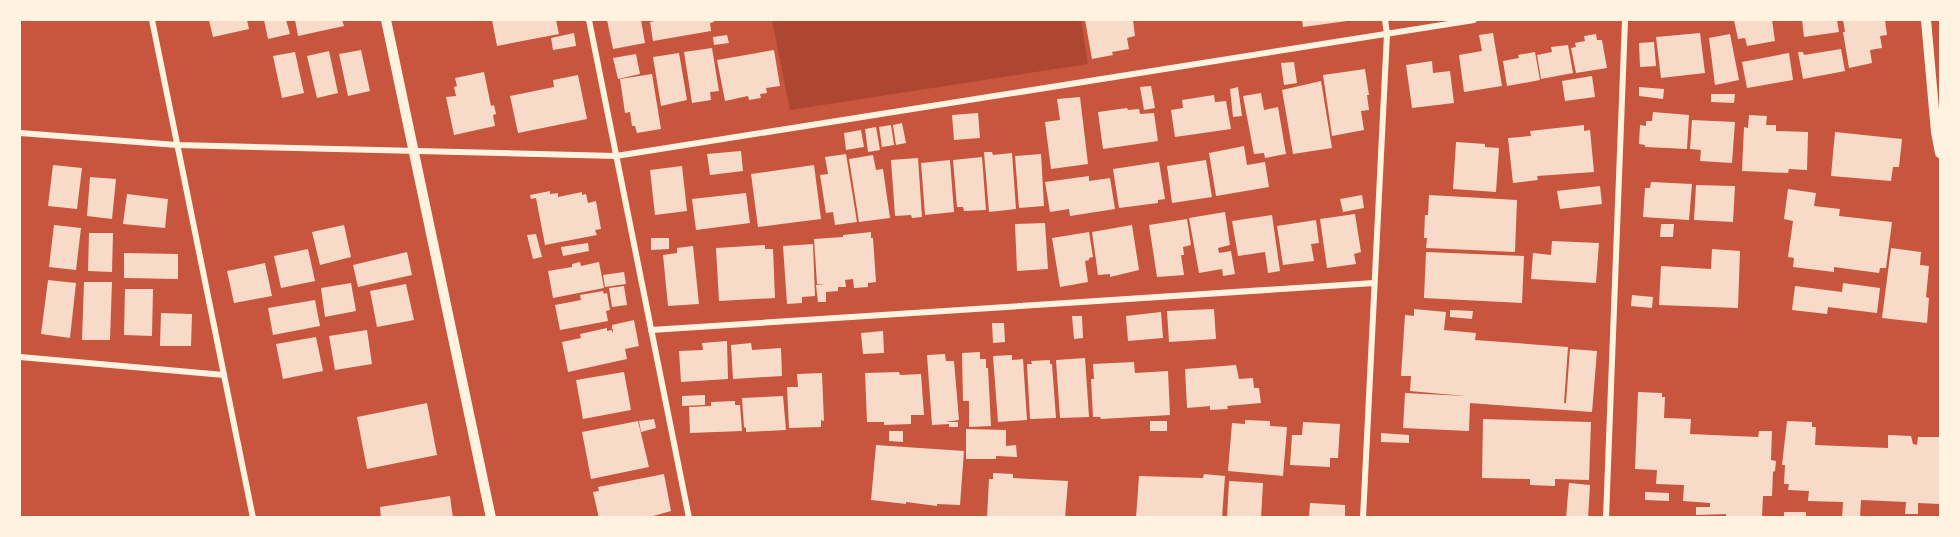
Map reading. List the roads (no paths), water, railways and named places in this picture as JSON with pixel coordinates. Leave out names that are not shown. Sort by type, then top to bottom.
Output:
[{"type":"street","points":[[152,20],[253,518]]},
{"type":"street","points":[[386,20],[491,518]]},
{"type":"street","points":[[589,20],[690,518]]},
{"type":"street","points":[[1363,518],[1387,34],[1385,20]]},
{"type":"street","points":[[20,133],[177,145],[616,156],[1474,20]]},
{"type":"street","points":[[1606,518],[1624,20]]},
{"type":"street","points":[[1926,20],[1936,132],[1941,153]]},
{"type":"street","points":[[651,330],[1374,283]]},
{"type":"street","points":[[20,357],[224,375]]}]
